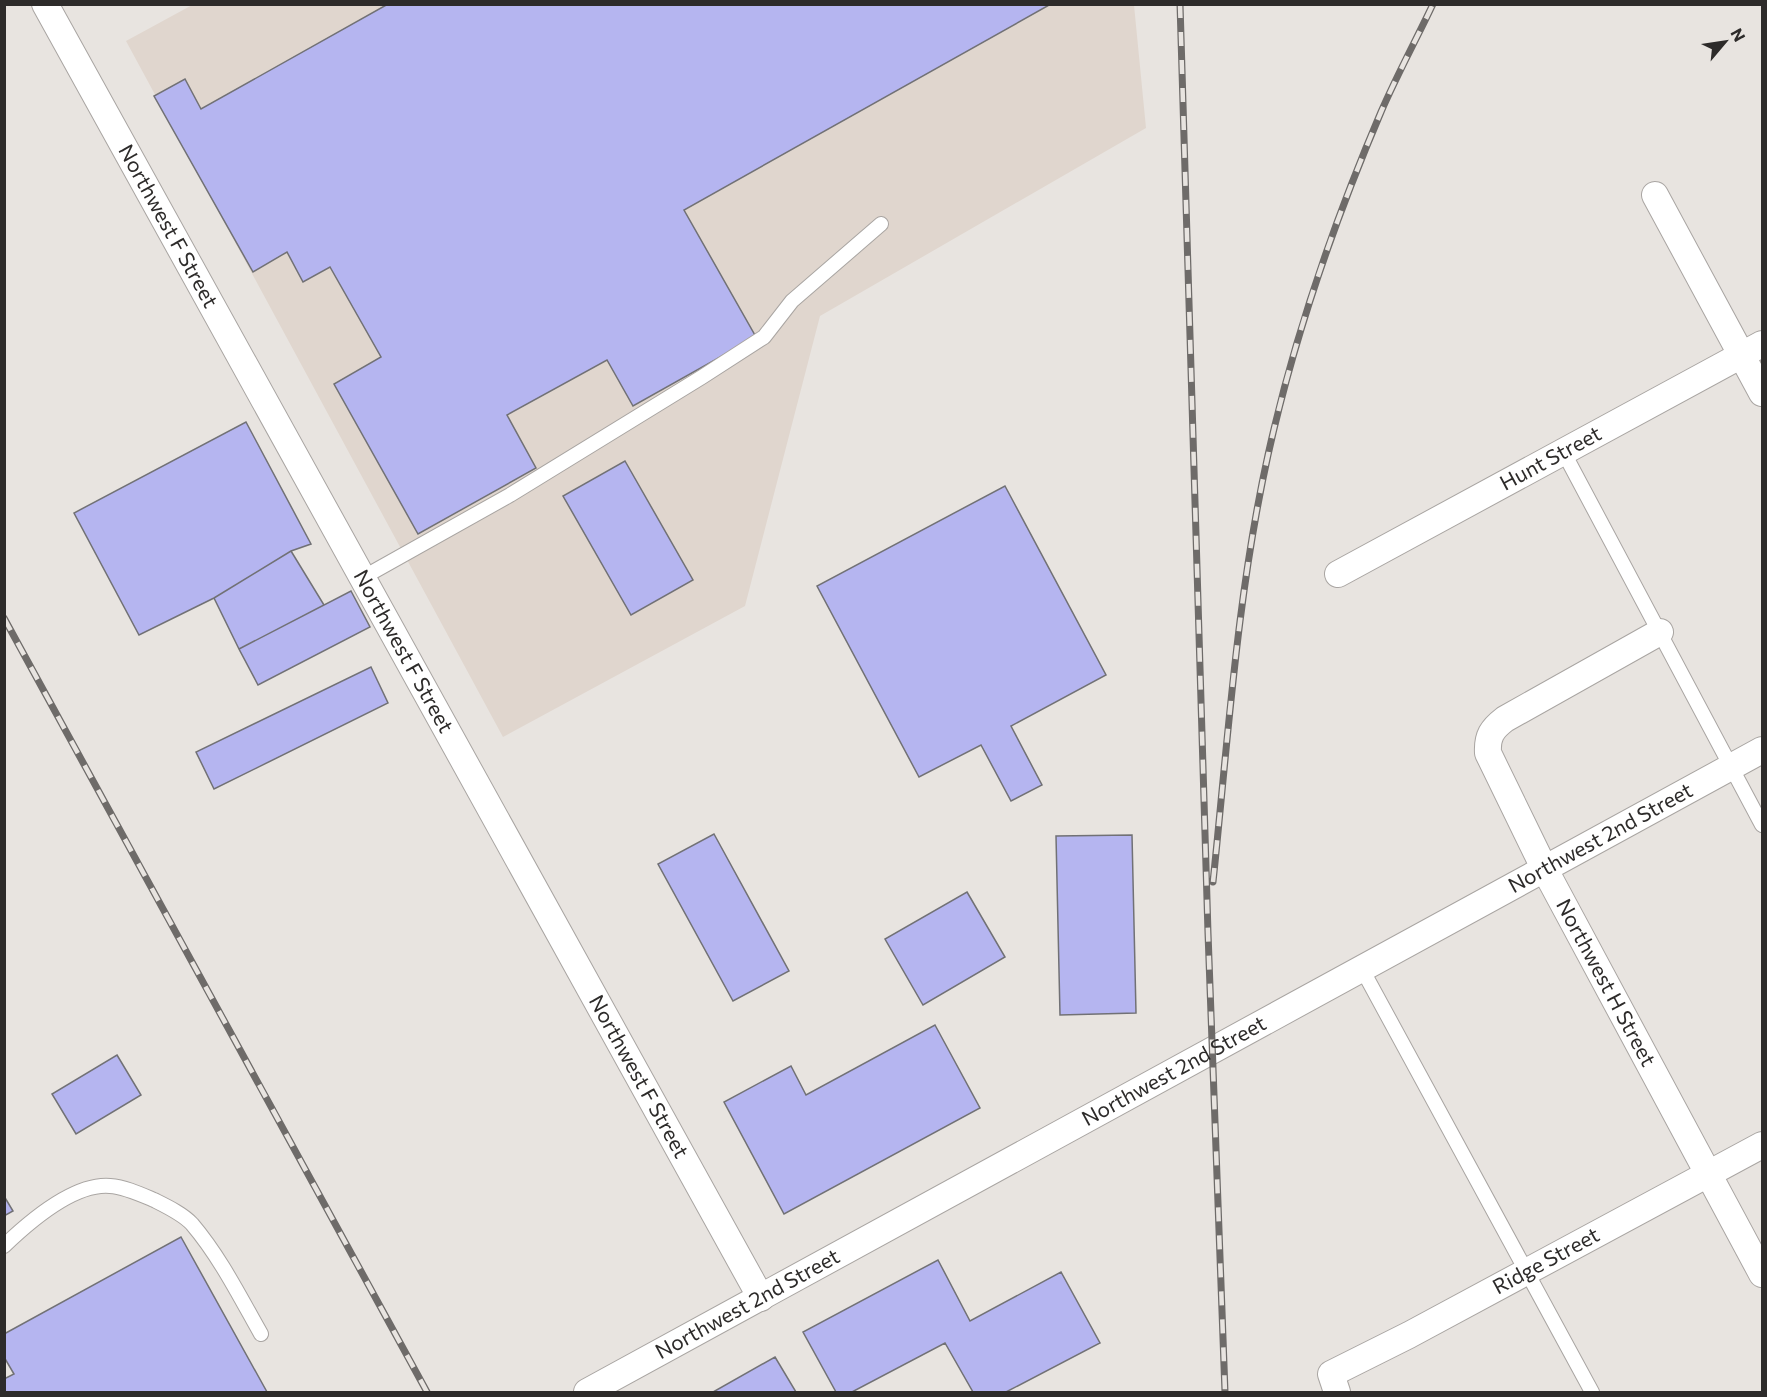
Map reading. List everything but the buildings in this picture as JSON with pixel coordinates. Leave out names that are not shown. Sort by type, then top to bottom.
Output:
[{"type":"street","name":"Northwest F Street","points":[[45,4],[761,1298]]},
{"type":"street","points":[[1655,195],[1752,349],[1762,393]]},
{"type":"street","name":"Hunt Street","points":[[1338,574],[1752,349]]},
{"type":"street","name":"Northwest H Street","points":[[1660,632],[1505,719],[1490,733],[1488,743],[1491,763],[1762,1274]]},
{"type":"street","name":"Northwest 2nd Street","points":[[587,1392],[1762,750]]},
{"type":"street","name":"Ridge Street","points":[[1334,1383],[1526,1272],[1762,1145]]},
{"type":"lane","points":[[362,579],[510,495],[692,384],[764,337],[792,301],[881,224]]},
{"type":"lane","points":[[1564,453],[1762,825]]},
{"type":"lane","points":[[1362,969],[1592,1392]]},
{"type":"lane","points":[[4,1246],[66,1198],[88,1187],[110,1186],[137,1192],[163,1204],[190,1222],[212,1250],[261,1334]]},
{"type":"shaded area","points":[[194,4],[1134,5],[1146,128],[820,316],[745,606],[503,737],[126,41]]},
{"type":"railway","points":[[1180,4],[1208,933],[1225,1392]]},
{"type":"railway","points":[[1213,882],[1248,561],[1278,411],[1317,280],[1347,195],[1387,98],[1433,4]]},
{"type":"railway","points":[[4,618],[427,1392]]}]
